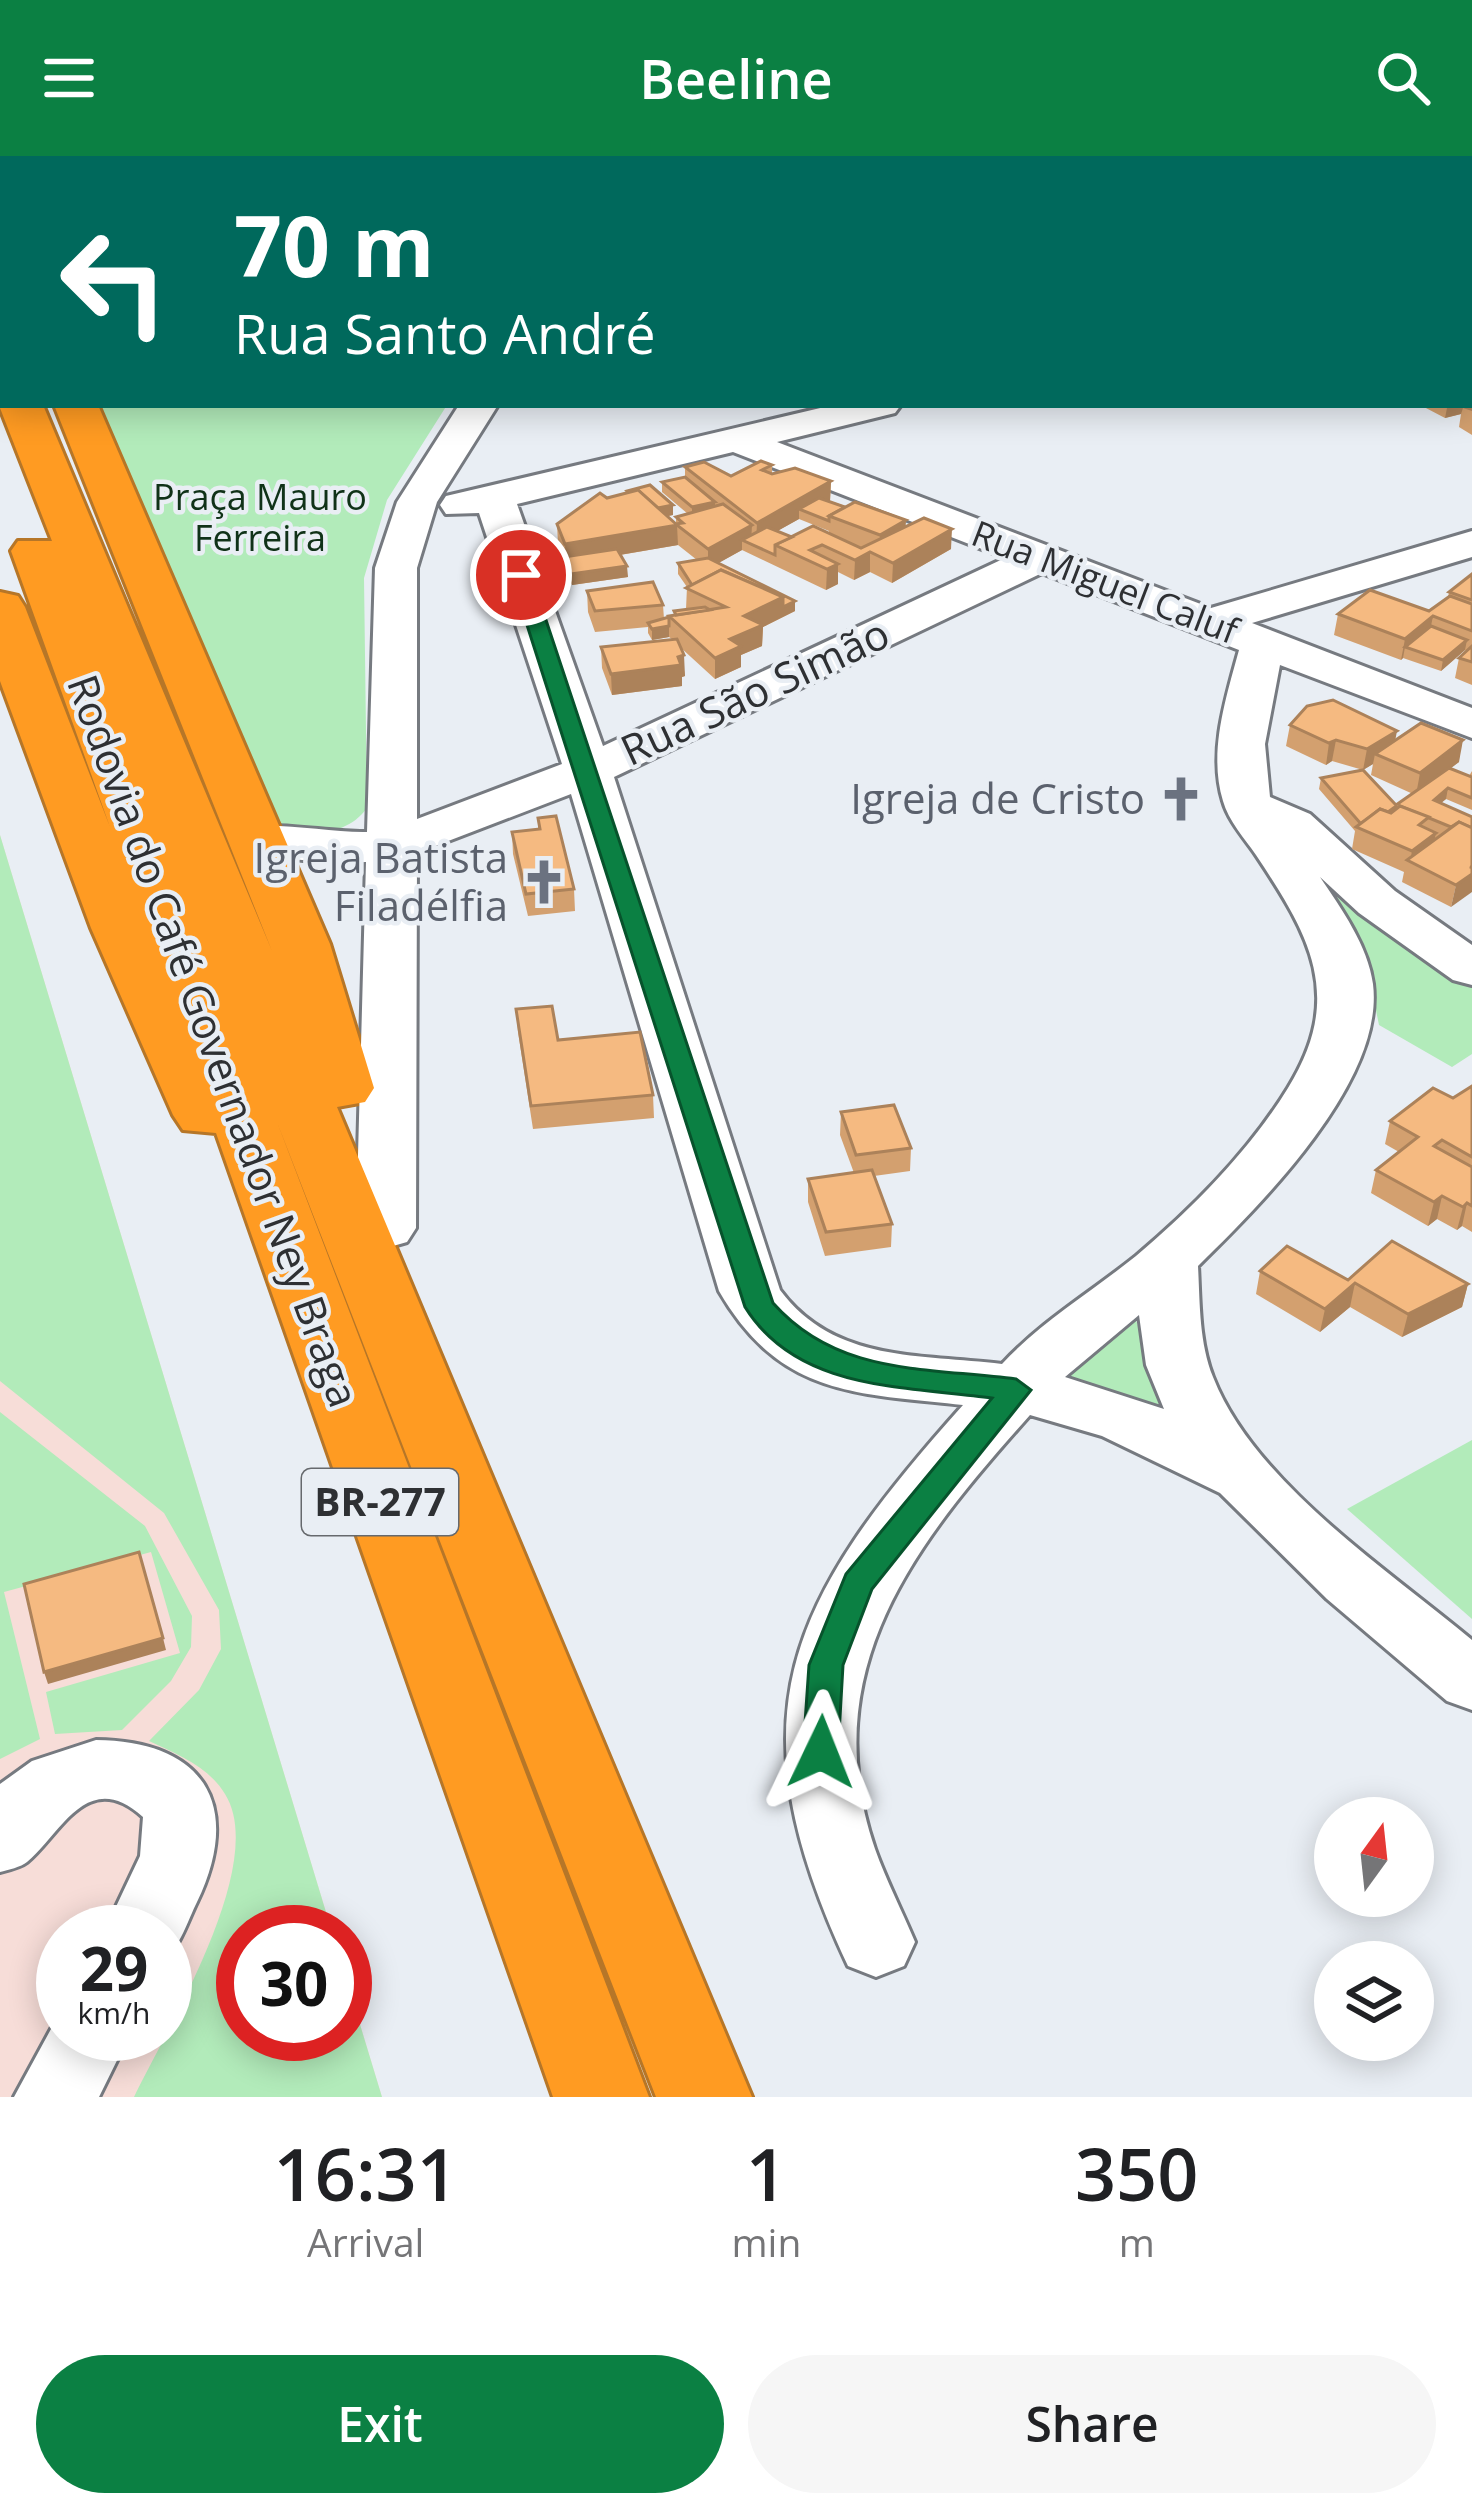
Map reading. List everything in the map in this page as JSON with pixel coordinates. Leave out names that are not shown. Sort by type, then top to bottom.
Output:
[{"type":"highway","name":"Rodovia do Café Governador Ney Braga","points":[[22,408],[203,916],[332,1372],[598,2090]]},
{"type":"highway","points":[[77,408],[300,944],[386,1228],[442,1444]]},
{"type":"highway","name":"Rodovia do Café Governador Ney Braga","points":[[0,458],[442,1444],[704,2097]]},
{"type":"highway","points":[[0,607],[74,818],[146,992],[332,1372]]},
{"type":"street","points":[[386,1228],[388,847],[396,568],[409,517],[476,408]]},
{"type":"street","points":[[409,517],[870,408]]},
{"type":"street","name":"Rua Miguel Caluf","points":[[737,440],[1472,724]]},
{"type":"street","points":[[494,496],[588,771],[751,1291],[772,1326],[814,1358],[840,1367],[1016,1390],[1146,1426],[1235,1472],[1472,1682]]},
{"type":"street","points":[[876,1942],[829,1837],[821,1788],[826,1665],[857,1583],[1016,1390],[1089,1316],[1168,1261],[1298,1118],[1341,1050],[1348,1013],[1346,981],[1331,943],[1248,806],[1238,759],[1237,633],[1472,544]]},
{"type":"street","name":"Rua São Simão","points":[[255,838],[312,848],[388,847],[588,771],[1042,557]]},
{"type":"street","points":[[1248,806],[1285,818],[1377,902],[1472,969]]},
{"type":"street","points":[[1168,1261],[1172,1341],[1183,1380],[1235,1472]]},
{"type":"street","points":[[0,1840],[21,1807],[59,1780],[120,1770],[159,1784],[180,1811],[180,1844],[154,1905]]},
{"type":"street","points":[[55,2097],[75,2061]]},
{"type":"shaded area","points":[[0,835],[324,1905],[216,1905],[216,2061],[371,2061],[382,2097],[0,2097]]},
{"type":"green space","name":"Praça Mauro Ferreira","points":[[92,408],[445,408],[387,500],[364,578],[367,808],[339,829],[304,833],[280,829]]},
{"type":"green space","points":[[1271,821],[1472,988],[1472,1054],[1452,1067],[1379,1025],[1372,991]]},
{"type":"green space","points":[[0,835],[324,1905],[223,1905],[234,1861],[235,1824],[225,1794],[201,1769],[149,1741],[199,1690],[221,1649],[219,1610],[164,1513],[0,1381]]},
{"type":"green space","points":[[1130,1305],[1175,1420],[1048,1384]]},
{"type":"green space","points":[[0,1412],[145,1526],[192,1616],[191,1647],[171,1681],[122,1730],[55,1734],[46,1692],[180,1653],[151,1552],[4,1592],[40,1739],[0,1759]]},
{"type":"green space","points":[[1472,1440],[1472,1619],[1347,1509]]},
{"type":"green space","points":[[216,1925],[216,2061],[371,2061],[382,2097],[134,2097],[152,2061],[192,2061],[192,1981]]},
{"type":"building","points":[[761,461],[772,465],[762,470],[772,474],[795,468],[831,481],[757,523],[685,467],[704,462],[731,476]]},
{"type":"building","points":[[685,477],[715,502],[692,507],[662,482]]},
{"type":"building","points":[[650,485],[673,505],[658,508],[638,490],[627,491]]},
{"type":"building","points":[[638,490],[676,524],[683,523],[676,517],[723,504],[752,525],[708,549],[677,525],[565,544],[557,524],[600,493],[607,498]]},
{"type":"building","points":[[819,498],[845,507],[829,516],[829,521],[799,509]]},
{"type":"building","points":[[855,502],[906,520],[880,535],[829,516]]},
{"type":"building","points":[[924,518],[952,529],[893,563],[870,552],[855,560],[822,545],[810,550],[838,564],[827,569],[775,545],[813,526],[861,548]]},
{"type":"building","points":[[767,527],[792,537],[775,545],[775,555],[742,540]]},
{"type":"building","points":[[617,549],[627,566],[571,574],[557,558]]},
{"type":"building","points":[[708,558],[795,601],[783,607],[783,597],[721,570],[692,585],[678,563]]},
{"type":"building","points":[[721,570],[783,597],[744,616],[763,625],[730,639],[741,646],[715,658],[669,616],[726,607],[686,588]]},
{"type":"building","points":[[1472,574],[1472,600],[1449,592]]},
{"type":"building","points":[[653,582],[663,605],[595,611],[587,591]]},
{"type":"building","points":[[1370,590],[1429,611],[1450,596],[1472,604],[1472,631],[1433,616],[1405,639],[1338,614]]},
{"type":"building","points":[[710,610],[676,615],[674,611]]},
{"type":"building","points":[[669,617],[669,626],[652,629],[648,623]]},
{"type":"building","points":[[1431,626],[1467,640],[1443,660],[1405,647]]},
{"type":"building","points":[[677,639],[684,655],[678,657],[681,665],[611,674],[601,647]]},
{"type":"building","points":[[1472,646],[1472,662],[1459,658]]},
{"type":"building","points":[[1333,700],[1397,731],[1367,749],[1336,740],[1329,743],[1290,725],[1307,706]]},
{"type":"building","points":[[1421,723],[1463,740],[1420,773],[1375,754]]},
{"type":"building","points":[[1449,768],[1472,777],[1472,798],[1448,788],[1434,800],[1472,817],[1472,828],[1459,822],[1451,827],[1400,806],[1388,812],[1380,809],[1361,824],[1321,778],[1363,770],[1396,805]]},
{"type":"building","points":[[1400,806],[1429,817],[1419,825],[1436,833],[1412,851],[1356,827],[1380,809],[1391,813]]},
{"type":"building","name":"Igreja Batista Filadélfia","points":[[556,816],[574,889],[526,894],[512,832],[540,829],[538,818]]},
{"type":"building","points":[[1459,822],[1472,828],[1472,874],[1456,885],[1407,860]]},
{"type":"building","points":[[552,1006],[558,1040],[640,1032],[653,1095],[531,1106],[516,1009]]},
{"type":"building","points":[[1472,1086],[1472,1157],[1442,1140],[1434,1146],[1472,1167],[1472,1206],[1463,1207],[1442,1196],[1434,1202],[1376,1170],[1418,1137],[1390,1121],[1433,1088],[1453,1098]]},
{"type":"building","points":[[894,1105],[911,1148],[856,1155],[841,1112]]},
{"type":"building","points":[[872,1170],[892,1224],[826,1232],[808,1179]]},
{"type":"building","points":[[1392,1241],[1468,1284],[1408,1314],[1355,1283],[1325,1309],[1260,1271],[1287,1246],[1348,1280]]},
{"type":"building","points":[[139,1552],[163,1638],[44,1672],[24,1584]]},
{"type":"place","name":"Igreja de Cristo","points":[[1181,799]]},
{"type":"place","name":"Igreja Batista Filadélfia","points":[[544,882]]},
{"type":"route","points":[[521,575],[759,1307],[791,1343],[840,1367],[1016,1390],[857,1583],[826,1665],[821,1752]]}]
